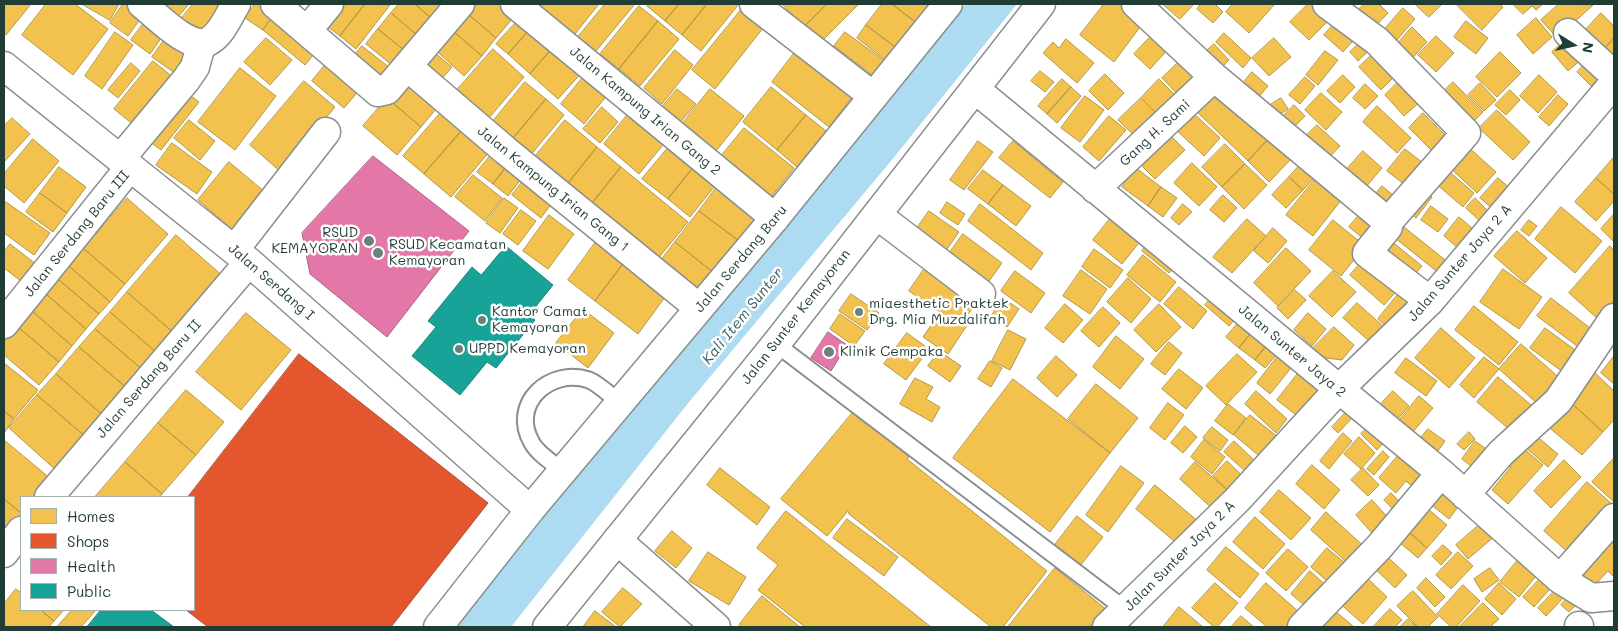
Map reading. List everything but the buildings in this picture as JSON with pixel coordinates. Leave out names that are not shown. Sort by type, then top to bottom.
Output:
[{"type":"street","points":[[142,4],[195,44],[210,41],[217,35],[236,4]]},
{"type":"street","points":[[275,4],[378,92],[387,90],[460,4]]},
{"type":"street","points":[[307,31],[329,4]]},
{"type":"street","name":"Jalan Kampung Irian Gang 2","points":[[515,4],[775,218]]},
{"type":"street","points":[[754,4],[873,96]]},
{"type":"street","name":"Jalan Serdang Baru","points":[[438,627],[530,510],[775,218],[948,4]]},
{"type":"street","name":"Jalan Sunter Kemayoran","points":[[547,627],[776,344],[1041,4]]},
{"type":"street","points":[[1136,4],[1214,77],[1388,222]]},
{"type":"street","points":[[1335,6],[1377,41],[1466,134],[1388,222],[1388,227],[1367,253],[1430,301]]},
{"type":"street","points":[[1568,33],[1614,75]]},
{"type":"street","name":"Jalan Serdang Baru III","points":[[4,324],[126,163],[195,67],[195,44]]},
{"type":"street","name":"Jalan Serdang I","points":[[4,66],[242,256],[530,510]]},
{"type":"street","name":"Jalan Kampung Irian Gang 1","points":[[408,67],[505,150],[700,308]]},
{"type":"street","name":"Gang H. Sami","points":[[1095,188],[1214,77]]},
{"type":"street","name":"Jalan Sunter Jaya 2 A","points":[[1124,620],[1338,390],[1430,301],[1614,83]]},
{"type":"street","name":"Jalan Sunter Jaya 2","points":[[975,89],[1441,473],[1560,579],[1591,598],[1614,596]]},
{"type":"street","name":"Jalan Serdang Baru II","points":[[50,496],[242,256],[326,132]]},
{"type":"street","points":[[877,215],[981,294]]},
{"type":"street","points":[[1465,494],[1501,453],[1558,401],[1614,318]]},
{"type":"street","points":[[1302,627],[1380,546],[1441,473]]},
{"type":"street","points":[[1560,579],[1614,518]]},
{"type":"street","points":[[4,553],[20,533]]},
{"type":"street","points":[[617,540],[716,627]]},
{"type":"lane","points":[[776,344],[1124,620]]},
{"type":"lane","points":[[563,471],[533,445],[527,434],[526,413],[535,393],[558,378],[576,377],[591,381],[620,403]]},
{"type":"water","name":"Kali Item Sunter","points":[[966,4],[1017,4],[891,161],[689,402],[511,627],[453,627]]},
{"type":"place","name":"RSUD KEMAYORAN","points":[[369,241]]},
{"type":"place","name":"RSUD Kecamatan Kemayoran","points":[[378,253]]},
{"type":"place","name":"miaesthetic Praktek Drg. Mia Muzdalifah","points":[[859,312]]},
{"type":"place","name":"Kantor Camat Kemayoran","points":[[482,320]]},
{"type":"place","name":"UPPD Kemayoran","points":[[459,349]]},
{"type":"place","name":"Klinik Cempaka","points":[[829,352]]}]
